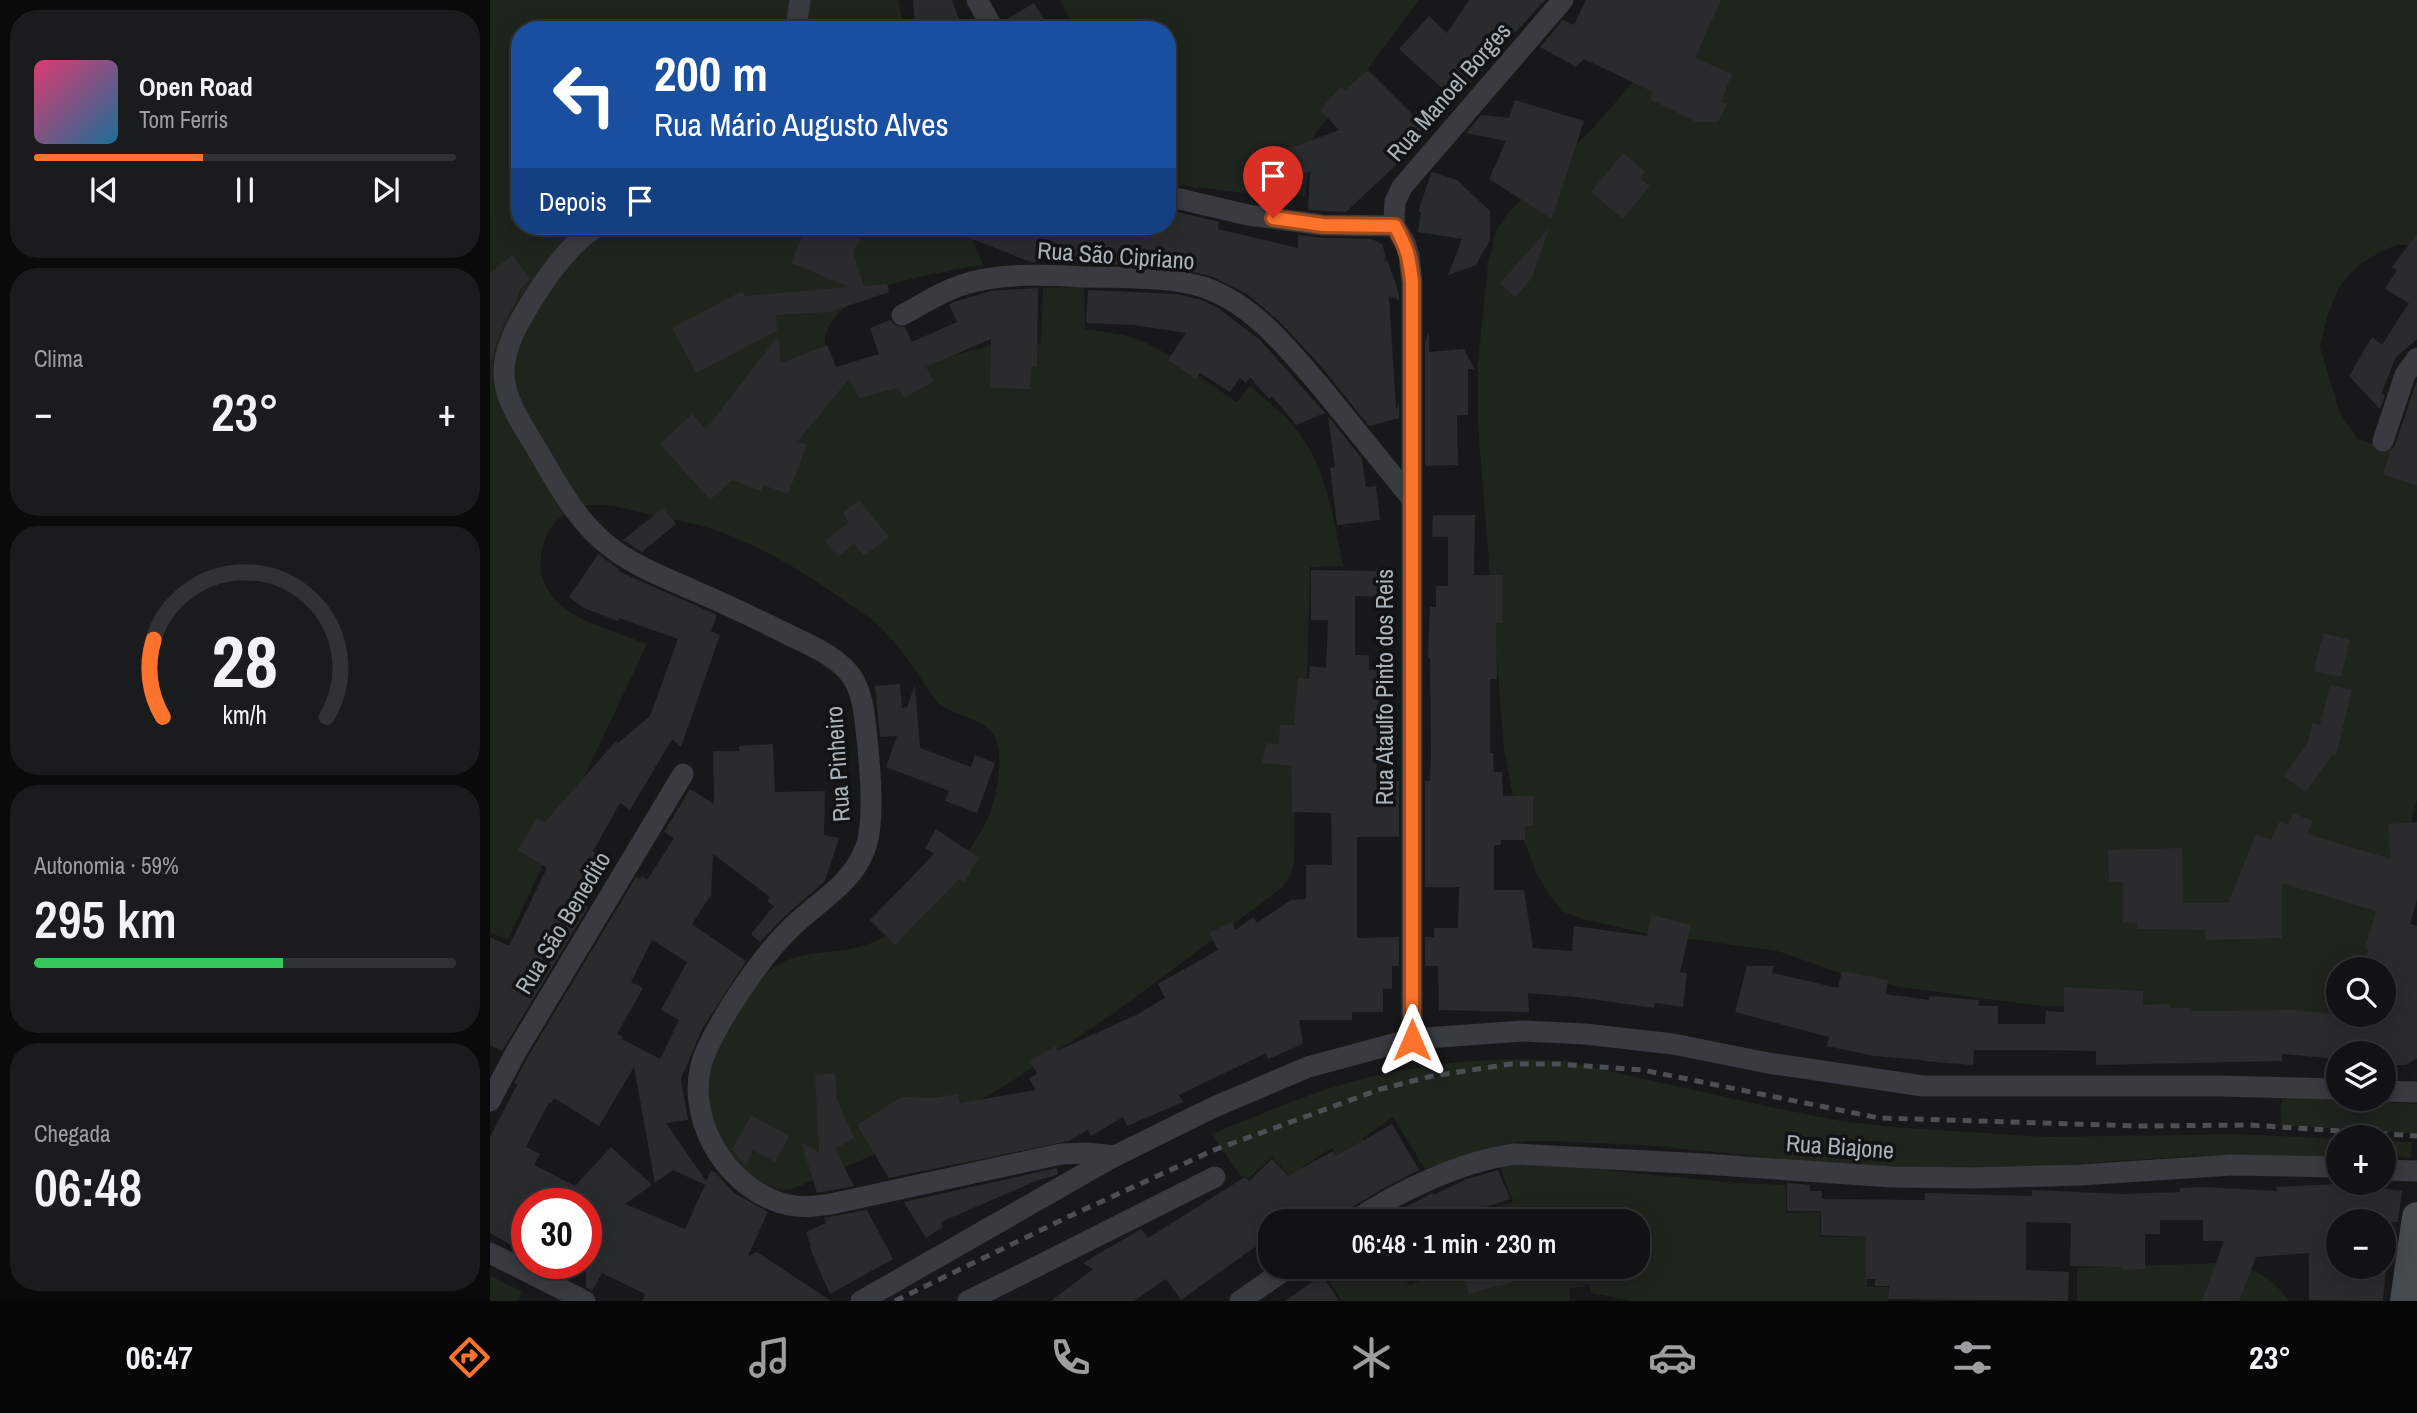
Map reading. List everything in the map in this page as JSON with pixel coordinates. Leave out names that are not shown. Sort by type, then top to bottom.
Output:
[{"type":"street","points":[[797,21],[800,0]]},
{"type":"street","points":[[978,0],[989,21]]},
{"type":"street","name":"Rua Manoel Borges","points":[[1395,226],[1393,210],[1402,187],[1563,0]]},
{"type":"street","points":[[1176,199],[1261,217],[1323,225],[1395,226]]},
{"type":"street","name":"Rua Ataulfo Pinto dos Reis","points":[[1395,226],[1409,255],[1412,282],[1412,1040]]},
{"type":"street","name":"Rua Pinheiro","points":[[584,235],[531,301],[509,341],[504,367],[505,391],[518,419],[576,514],[594,534],[630,561],[766,623],[830,657],[852,676],[864,712],[870,805],[869,836],[865,849],[847,878],[794,925],[764,961],[713,1038],[704,1058],[699,1078],[703,1116],[722,1161],[745,1181],[776,1201],[799,1207],[831,1204],[1061,1154],[1115,1156]]},
{"type":"street","name":"Rua São Cipriano","points":[[902,316],[958,286],[998,278],[1040,275],[1118,277],[1180,282],[1206,288],[1241,306],[1270,330],[1361,435],[1411,498]]},
{"type":"street","points":[[2383,441],[2405,375],[2417,358]]},
{"type":"street","name":"Rua São Benedito","points":[[490,1101],[516,1052],[683,774]]},
{"type":"street","points":[[861,1301],[1115,1156],[1212,1108],[1298,1071],[1349,1054],[1412,1040],[1523,1031],[1673,1044],[1781,1065],[1923,1086],[2326,1089]]},
{"type":"street","points":[[2396,1091],[2417,1092]]},
{"type":"street","name":"Rua Biajone","points":[[1376,1209],[1457,1169],[1491,1158],[1516,1154],[1892,1177],[2080,1175],[2232,1165],[2326,1167]]},
{"type":"street","points":[[2396,1170],[2417,1171]]},
{"type":"street","points":[[968,1301],[1215,1177]]},
{"type":"street","points":[[2405,1301],[2417,1217]]},
{"type":"street","points":[[490,1253],[585,1301]]},
{"type":"street","points":[[1240,1301],[1272,1279]]},
{"type":"shaded area","points":[[490,0],[898,0],[902,21],[511,21],[511,235],[971,235],[983,265],[915,278],[889,286],[865,295],[844,308],[831,324],[825,343],[833,369],[866,378],[989,346],[1041,344],[1043,288],[1084,287],[1085,329],[1126,336],[1152,346],[1237,402],[1250,386],[1284,416],[1310,450],[1329,499],[1343,566],[1310,567],[1306,719],[1295,800],[1294,864],[1290,877],[1282,888],[1114,1013],[1009,1083],[923,1134],[790,1190],[761,1183],[738,1165],[714,1133],[707,1074],[725,1033],[756,986],[774,967],[796,957],[871,943],[905,923],[921,909],[963,859],[987,819],[993,806],[997,784],[998,747],[988,728],[938,703],[901,651],[876,623],[773,556],[742,540],[706,527],[620,508],[589,505],[568,512],[550,530],[544,542],[541,565],[545,584],[555,600],[570,612],[588,622],[647,644],[508,939],[490,933]]},
{"type":"shaded area","points":[[1060,0],[1419,0],[1357,84],[1314,135],[1305,196],[1176,185],[1176,21],[1070,21]]},
{"type":"shaded area","points":[[1713,0],[2417,0],[2417,245],[2397,245],[2384,250],[2360,264],[2349,275],[2340,286],[2328,314],[2320,347],[2340,413],[2357,438],[2417,454],[2417,799],[2384,957],[2326,957],[2326,1019],[2132,1008],[2040,1006],[1901,987],[1846,975],[1777,951],[1639,932],[1583,919],[1564,912],[1550,896],[1536,873],[1518,824],[1504,749],[1478,426],[1478,362],[1488,264],[1496,231],[1537,181],[1592,129]]},
{"type":"shaded area","points":[[1485,1060],[1563,1061],[1785,1110],[1892,1127],[2045,1137],[2233,1134],[2326,1138],[2326,1157],[2212,1155],[1999,1169],[1855,1166],[1642,1145],[1547,1141],[1517,1142],[1493,1147],[1425,1169],[1393,1117],[1363,1138],[1378,1164],[1342,1164],[1332,1148],[1302,1167],[1309,1179],[1298,1185],[1272,1157],[1248,1179],[1245,1175],[1242,1178],[1211,1134],[1315,1093],[1373,1076],[1440,1064]]},
{"type":"shaded area","points":[[2282,1095],[2326,1098],[2326,1111],[2396,1111],[2396,1103],[2417,1104],[2417,1134],[2396,1133],[2396,1125],[2326,1125],[2326,1128],[2280,1125]]},
{"type":"shaded area","points":[[2396,1141],[2412,1142],[2411,1158],[2396,1157]]},
{"type":"shaded area","points":[[1542,1164],[1736,1183],[1786,1185],[1786,1213],[1820,1212],[1820,1237],[1868,1237],[1867,1287],[1888,1287],[1888,1301],[1632,1301],[1591,1293],[1590,1286],[1570,1288],[1570,1301],[1342,1301],[1327,1279],[1404,1279],[1410,1285],[1427,1279],[1650,1279],[1650,1209],[1489,1209],[1513,1202],[1500,1167]]},
{"type":"shaded area","points":[[2222,1263],[2260,1274],[2275,1285],[2289,1301],[2077,1301],[2077,1268]]},
{"type":"shaded area","points":[[490,1275],[522,1292],[518,1301],[490,1301]]},
{"type":"building","points":[[913,0],[952,0],[960,21],[914,21]]},
{"type":"building","points":[[1469,0],[1545,0],[1516,32],[1511,30],[1482,64],[1485,67],[1455,100],[1399,49],[1429,16],[1447,33]]},
{"type":"building","points":[[1586,0],[1721,0],[1695,58],[1732,74],[1721,102],[1727,104],[1718,122],[1696,122],[1650,99],[1653,92],[1584,59],[1576,67],[1540,47],[1563,20],[1574,25]]},
{"type":"building","points":[[1034,3],[1045,21],[1004,21]]},
{"type":"building","points":[[1368,70],[1428,130],[1399,162],[1346,212],[1308,210],[1310,171],[1295,177],[1285,150],[1339,130],[1320,110],[1341,87],[1345,90]]},
{"type":"building","points":[[1515,100],[1584,121],[1552,219],[1489,179],[1506,141],[1466,133],[1481,115],[1509,118]]},
{"type":"building","points":[[1623,153],[1645,172],[1640,178],[1650,186],[1623,219],[1591,192]]},
{"type":"building","points":[[1432,172],[1457,180],[1490,211],[1490,240],[1476,265],[1448,275],[1462,239],[1418,232],[1421,212],[1418,211]]},
{"type":"building","points":[[1176,211],[1219,222],[1218,229],[1298,248],[1298,235],[1372,239],[1382,244],[1386,257],[1384,260],[1388,262],[1399,293],[1399,300],[1389,296],[1396,410],[1399,403],[1399,418],[1369,426],[1319,364],[1279,321],[1247,294],[1211,276],[1163,266],[1076,263],[1045,256],[1043,262],[1031,262],[962,235],[1176,235]]},
{"type":"building","points":[[1549,228],[1532,278],[1515,297],[1500,283]]},
{"type":"building","points":[[2417,234],[2417,339],[2396,357],[2381,394],[2385,395],[2380,409],[2349,376],[2372,337],[2382,345],[2409,303],[2385,289],[2397,270],[2392,267]]},
{"type":"building","points":[[802,235],[852,235],[860,239],[853,252],[864,286],[887,284],[889,292],[830,312],[776,315],[777,331],[696,373],[672,328],[742,291],[745,296],[849,287],[791,263]]},
{"type":"building","points":[[512,255],[530,279],[518,292],[490,363],[490,273]]},
{"type":"building","points":[[1038,288],[1037,367],[1031,367],[1030,389],[990,388],[991,339],[926,367],[934,381],[904,398],[898,388],[859,398],[849,379],[798,441],[807,445],[788,494],[763,485],[761,491],[732,480],[710,500],[660,444],[692,414],[706,429],[778,336],[781,363],[827,345],[836,367],[879,354],[870,328],[890,320],[896,326],[905,327],[912,342],[957,322],[949,304],[991,291]]},
{"type":"building","points":[[1088,290],[1176,294],[1202,300],[1218,308],[1260,340],[1325,413],[1296,425],[1272,396],[1269,399],[1250,377],[1246,383],[1240,378],[1230,392],[1200,373],[1196,379],[1168,360],[1186,333],[1133,325],[1086,323]]},
{"type":"building","points":[[1429,332],[1429,352],[1464,349],[1474,369],[1468,369],[1468,415],[1457,415],[1458,465],[1425,466],[1425,341]]},
{"type":"building","points":[[2417,383],[2417,486],[2383,474]]},
{"type":"building","points":[[1328,416],[1362,459],[1366,487],[1376,486],[1380,520],[1337,525],[1330,468],[1335,467]]},
{"type":"building","points":[[859,500],[889,537],[864,556],[854,544],[838,557],[825,541],[849,522],[843,513]]},
{"type":"building","points":[[663,508],[676,524],[642,552],[623,540]]},
{"type":"building","points":[[1433,515],[1475,515],[1474,575],[1502,575],[1502,623],[1496,623],[1497,679],[1490,679],[1490,753],[1493,753],[1494,772],[1502,772],[1503,796],[1533,796],[1533,826],[1525,826],[1525,840],[1501,840],[1501,845],[1494,845],[1494,890],[1524,890],[1533,948],[1572,951],[1574,926],[1647,936],[1652,915],[1691,925],[1680,972],[1687,973],[1683,1007],[1655,1003],[1654,1008],[1528,993],[1529,1012],[1439,1010],[1438,966],[1425,966],[1425,937],[1434,937],[1434,928],[1458,928],[1459,887],[1425,887],[1425,781],[1430,781],[1431,756],[1428,658],[1430,607],[1436,607],[1436,586],[1448,586],[1448,537],[1432,537]]},
{"type":"building","points":[[598,554],[620,570],[618,571],[717,615],[711,631],[720,635],[681,747],[672,739],[630,810],[620,803],[593,851],[602,857],[576,900],[588,907],[502,1051],[490,1045],[490,937],[509,946],[547,868],[518,850],[537,818],[545,822],[616,741],[618,743],[650,716],[678,639],[584,608],[569,597]]},
{"type":"building","points":[[1311,570],[1383,571],[1383,597],[1355,596],[1355,655],[1369,655],[1369,670],[1380,670],[1376,781],[1399,781],[1399,837],[1357,837],[1357,938],[1399,937],[1399,966],[1392,966],[1392,989],[1383,989],[1383,1012],[1352,1012],[1352,1020],[1299,1020],[1303,1044],[1268,1059],[1266,1053],[1179,1095],[1183,1102],[1127,1126],[1123,1117],[1091,1136],[1088,1130],[1069,1141],[889,1178],[857,1125],[901,1097],[932,1098],[958,1094],[960,1103],[1036,1090],[1029,1078],[1037,1074],[1030,1061],[1055,1046],[1057,1051],[1138,1014],[1165,998],[1158,984],[1218,950],[1209,933],[1232,922],[1235,930],[1253,917],[1257,923],[1291,900],[1306,899],[1306,865],[1332,865],[1331,813],[1292,812],[1291,766],[1262,763],[1267,743],[1279,744],[1280,725],[1294,725],[1298,678],[1309,679],[1310,666],[1326,668],[1328,620],[1311,620]]},
{"type":"building","points":[[2323,633],[2350,640],[2341,677],[2314,671]]},
{"type":"building","points":[[900,684],[902,708],[907,707],[915,685],[920,748],[971,767],[975,755],[995,763],[977,813],[945,801],[949,791],[886,767],[897,736],[880,737],[875,686]]},
{"type":"building","points":[[2330,685],[2352,690],[2336,756],[2332,755],[2306,792],[2284,776],[2308,742],[2312,723],[2320,725]]},
{"type":"building","points":[[773,744],[775,792],[825,791],[824,835],[839,838],[825,881],[760,942],[751,934],[774,906],[767,901],[770,897],[713,854],[711,895],[692,924],[746,961],[702,1029],[681,1079],[688,1120],[666,1123],[706,1181],[711,1171],[716,1173],[734,1193],[768,1212],[748,1256],[757,1252],[831,1301],[642,1301],[645,1294],[602,1273],[602,1188],[511,1188],[511,1245],[490,1233],[490,1137],[517,1085],[514,1083],[527,1058],[636,877],[640,879],[642,876],[647,880],[674,838],[664,832],[690,789],[714,804],[713,751],[739,751],[739,746]],"holes":[[[652,940],[687,962],[661,1010],[679,1020],[660,1059],[622,1039],[623,1037],[617,1034],[643,988],[631,982]],[[634,1067],[655,1183],[673,1170],[705,1185],[685,1229],[625,1204],[652,1185],[611,1147],[575,1186],[534,1165],[540,1154],[526,1147],[549,1102],[554,1098],[599,1126]]]},
{"type":"building","points":[[2293,813],[2313,821],[2307,834],[2391,859],[2388,824],[2417,822],[2417,899],[2410,924],[2417,926],[2417,1058],[2406,1065],[2396,1065],[2396,1041],[2326,1041],[2326,1058],[2282,1054],[2282,1061],[2096,1065],[2096,1051],[1974,1050],[1973,1065],[1874,1056],[1827,1046],[1829,1037],[1735,1012],[1747,966],[1774,966],[1772,973],[1838,988],[1842,971],[1888,980],[1886,994],[1929,1000],[1930,996],[1979,1000],[1978,1006],[1998,1006],[1998,1024],[2045,1024],[2046,1011],[2064,1012],[2064,987],[2143,991],[2143,1005],[2169,1004],[2169,1008],[2191,1008],[2191,1011],[2298,1010],[2326,1014],[2326,1027],[2396,1027],[2396,957],[2366,957],[2368,950],[2365,949],[2376,911],[2282,883],[2282,938],[2206,940],[2205,930],[2137,929],[2137,923],[2122,922],[2123,882],[2109,882],[2108,850],[2182,848],[2183,903],[2228,903],[2256,834],[2271,840],[2279,822],[2288,825]]},
{"type":"building","points":[[936,829],[979,858],[964,882],[959,879],[895,945],[870,920],[934,854],[925,848]]},
{"type":"building","points":[[835,1073],[837,1099],[854,1138],[835,1149],[854,1186],[817,1193],[801,1142],[819,1152],[815,1075]]},
{"type":"building","points":[[751,1115],[789,1136],[775,1162],[753,1150],[746,1166],[732,1150]]},
{"type":"building","points":[[1392,1124],[1419,1170],[1349,1209],[1258,1209],[1258,1250],[1255,1247],[1181,1300],[1166,1279],[1134,1301],[1051,1301],[1093,1269],[1083,1263],[1141,1229],[1148,1238],[1245,1177],[1249,1181],[1272,1159],[1288,1176],[1333,1151],[1336,1156]]},
{"type":"building","points":[[1057,1168],[1058,1174],[941,1222],[943,1227],[926,1238],[904,1202]]},
{"type":"building","points":[[1498,1170],[1510,1199],[1480,1209],[1402,1209],[1432,1193],[1433,1195],[1467,1179]]},
{"type":"building","points":[[1787,1183],[1810,1185],[1810,1191],[1822,1191],[1822,1199],[1925,1200],[1925,1193],[2032,1196],[2032,1190],[2122,1194],[2180,1192],[2180,1188],[2202,1187],[2277,1191],[2276,1187],[2326,1184],[2326,1195],[2396,1195],[2396,1190],[2402,1191],[2398,1222],[2396,1209],[2326,1209],[2326,1279],[2385,1279],[2383,1301],[2309,1300],[2309,1253],[2256,1257],[2239,1301],[2202,1301],[2224,1241],[2203,1241],[2203,1220],[2160,1220],[2160,1234],[2145,1234],[2145,1269],[2123,1270],[2123,1267],[2070,1266],[2071,1223],[2026,1222],[2026,1270],[2069,1272],[2068,1301],[1888,1299],[1889,1286],[1875,1286],[1875,1279],[1866,1279],[1866,1237],[1821,1235],[1821,1211],[1787,1211]]},
{"type":"building","points":[[867,1210],[893,1259],[830,1294],[809,1246],[806,1232],[826,1223],[824,1218]]},
{"type":"building","points":[[586,1279],[599,1279],[592,1291],[586,1287]]},
{"type":"building","points":[[1316,1279],[1325,1279],[1339,1301],[1285,1301]]},
{"type":"building","points":[[1465,1279],[1524,1279],[1469,1294]]},
{"type":"railway","points":[[895,1301],[1214,1150],[1381,1089],[1432,1076],[1511,1064],[1558,1064],[1643,1070],[1879,1118],[2141,1126],[2250,1125],[2417,1136]]},
{"type":"route","points":[[1273,218],[1323,225],[1395,226],[1409,255],[1412,282],[1412,1040]]}]
